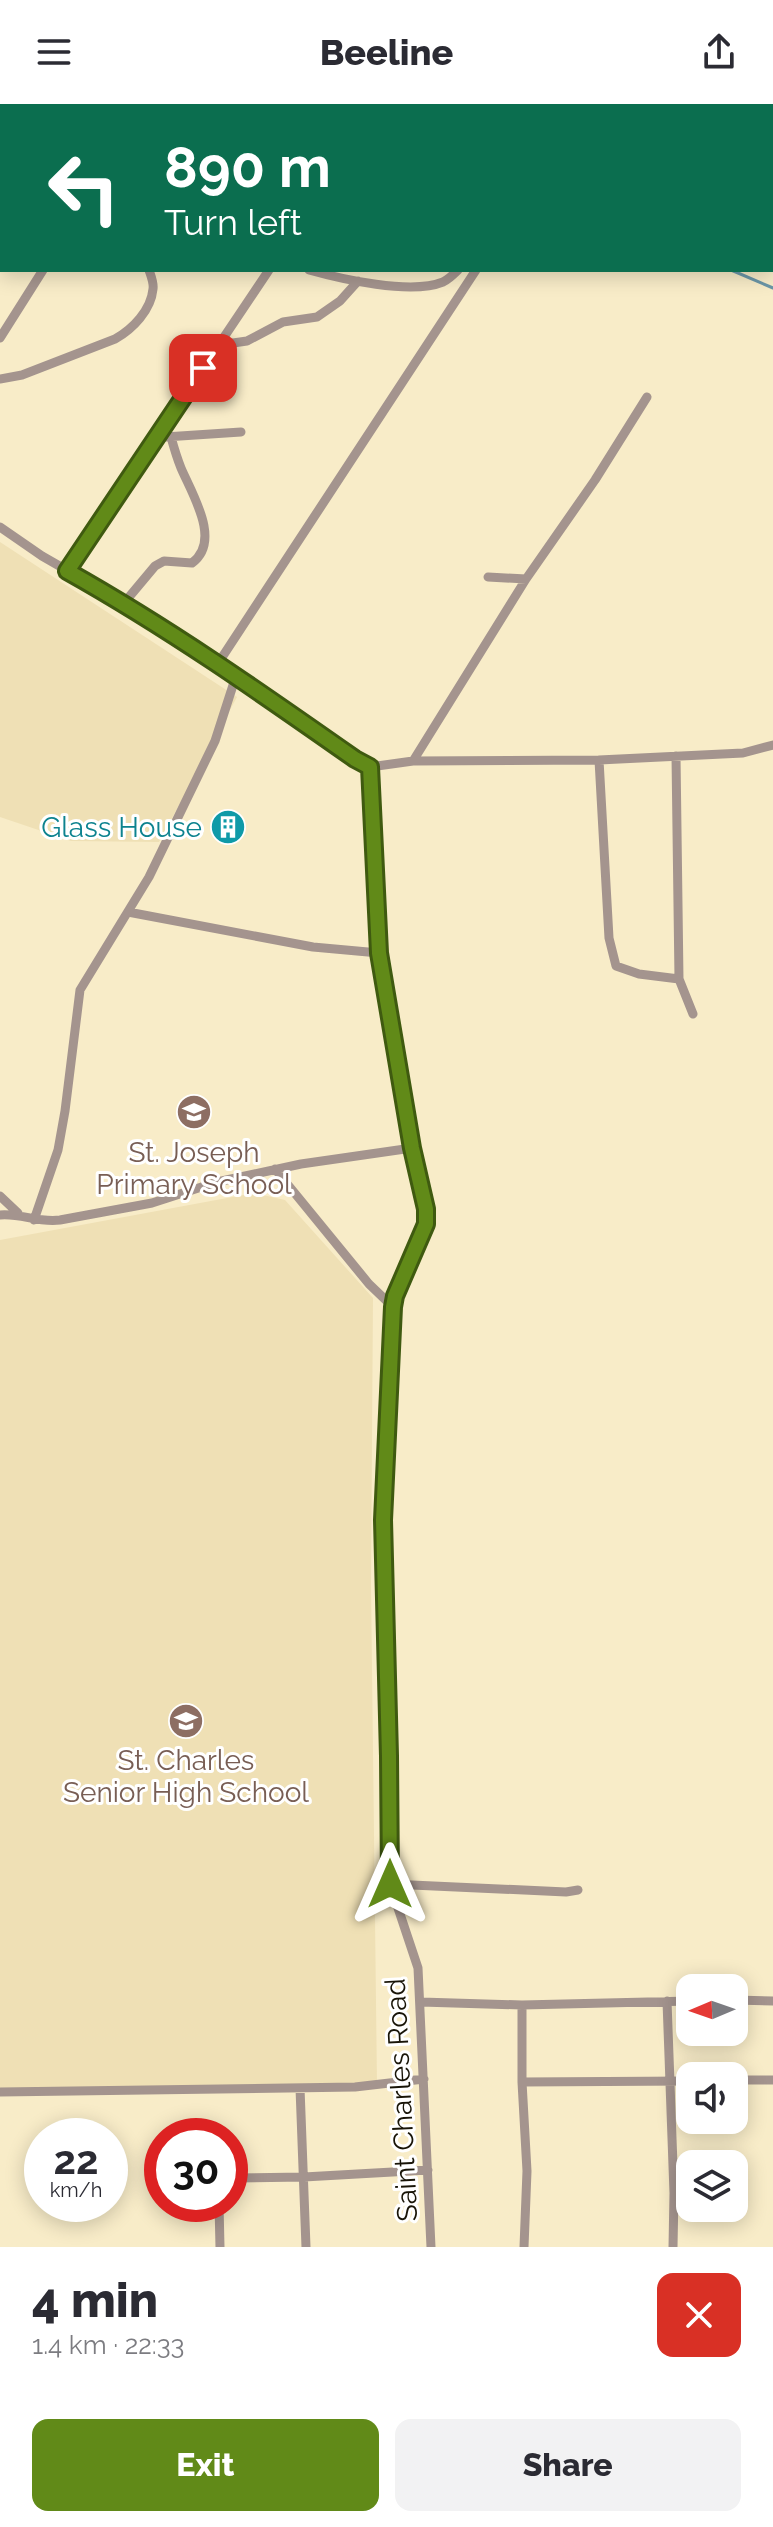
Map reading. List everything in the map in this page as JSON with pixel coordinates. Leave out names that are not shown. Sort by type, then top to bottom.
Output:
[{"type":"street","points":[[0,338],[42,272]]},
{"type":"street","points":[[0,379],[22,375],[127,332],[147,306],[153,288],[149,272]]},
{"type":"street","points":[[67,571],[268,272]]},
{"type":"street","points":[[318,272],[397,286],[443,282],[457,272]]},
{"type":"street","points":[[460,272],[464,288]]},
{"type":"street","points":[[217,665],[475,272]]},
{"type":"street","points":[[219,345],[247,341],[283,322],[317,317],[340,301],[358,281]]},
{"type":"street","points":[[413,761],[526,579],[595,480],[647,397]]},
{"type":"street","points":[[157,438],[241,432]]},
{"type":"street","points":[[124,603],[155,566],[164,561],[192,563],[200,557],[203,547],[202,516],[171,437]]},
{"type":"street","points":[[0,527],[67,571],[124,603],[370,767],[413,761],[599,760],[743,753],[773,745]]},
{"type":"street","points":[[488,577],[526,579]]},
{"type":"street","points":[[34,1220],[58,1150],[80,990],[149,877],[215,741],[236,676]]},
{"type":"street","points":[[676,756],[679,979],[693,1014]]},
{"type":"street","points":[[599,760],[609,938],[616,966],[639,974],[679,979]]},
{"type":"street","name":"Saint Charles Road","points":[[370,767],[379,953],[412,1148],[426,1209],[426,1224],[393,1307],[383,1520],[390,1884],[418,1968],[431,2247]]},
{"type":"street","points":[[128,912],[313,947],[379,953]]},
{"type":"street","points":[[0,1196],[18,1213],[47,1222],[152,1203],[217,1182],[334,1157],[412,1148]]},
{"type":"street","points":[[275,1169],[369,1284],[393,1307]]},
{"type":"street","points":[[0,1215],[18,1213]]},
{"type":"street","points":[[390,1884],[578,1890]]},
{"type":"street","points":[[748,2000],[773,2001]]},
{"type":"street","points":[[667,2001],[673,2247]]},
{"type":"street","points":[[421,2002],[522,2005],[676,2001]]},
{"type":"street","points":[[522,2005],[527,2171],[524,2247]]},
{"type":"street","points":[[0,2092],[355,2087],[424,2079]]},
{"type":"street","points":[[748,2080],[773,2080]]},
{"type":"street","points":[[522,2082],[676,2081]]},
{"type":"street","points":[[300,2088],[306,2247]]},
{"type":"street","points":[[248,2178],[428,2170]]},
{"type":"street","points":[[219,2222],[220,2247]]},
{"type":"shaded area","points":[[0,542],[237,697],[159,842],[71,841],[0,817]]},
{"type":"shaded area","name":"St. Charles Senior High School","points":[[254,1193],[285,1200],[373,1298],[371,1584],[377,2084],[0,2089],[0,1240]]},
{"type":"waterway","points":[[736,272],[773,288]]},
{"type":"place","name":"Glass House","points":[[228,827]]},
{"type":"place","name":"St. Joseph Primary School","points":[[194,1112]]},
{"type":"place","name":"St. Charles Senior High School","points":[[186,1721]]},
{"type":"route","points":[[203,368],[67,571],[124,603],[370,767],[379,953],[412,1148],[426,1209],[426,1224],[393,1307],[383,1520],[390,1884]]}]
